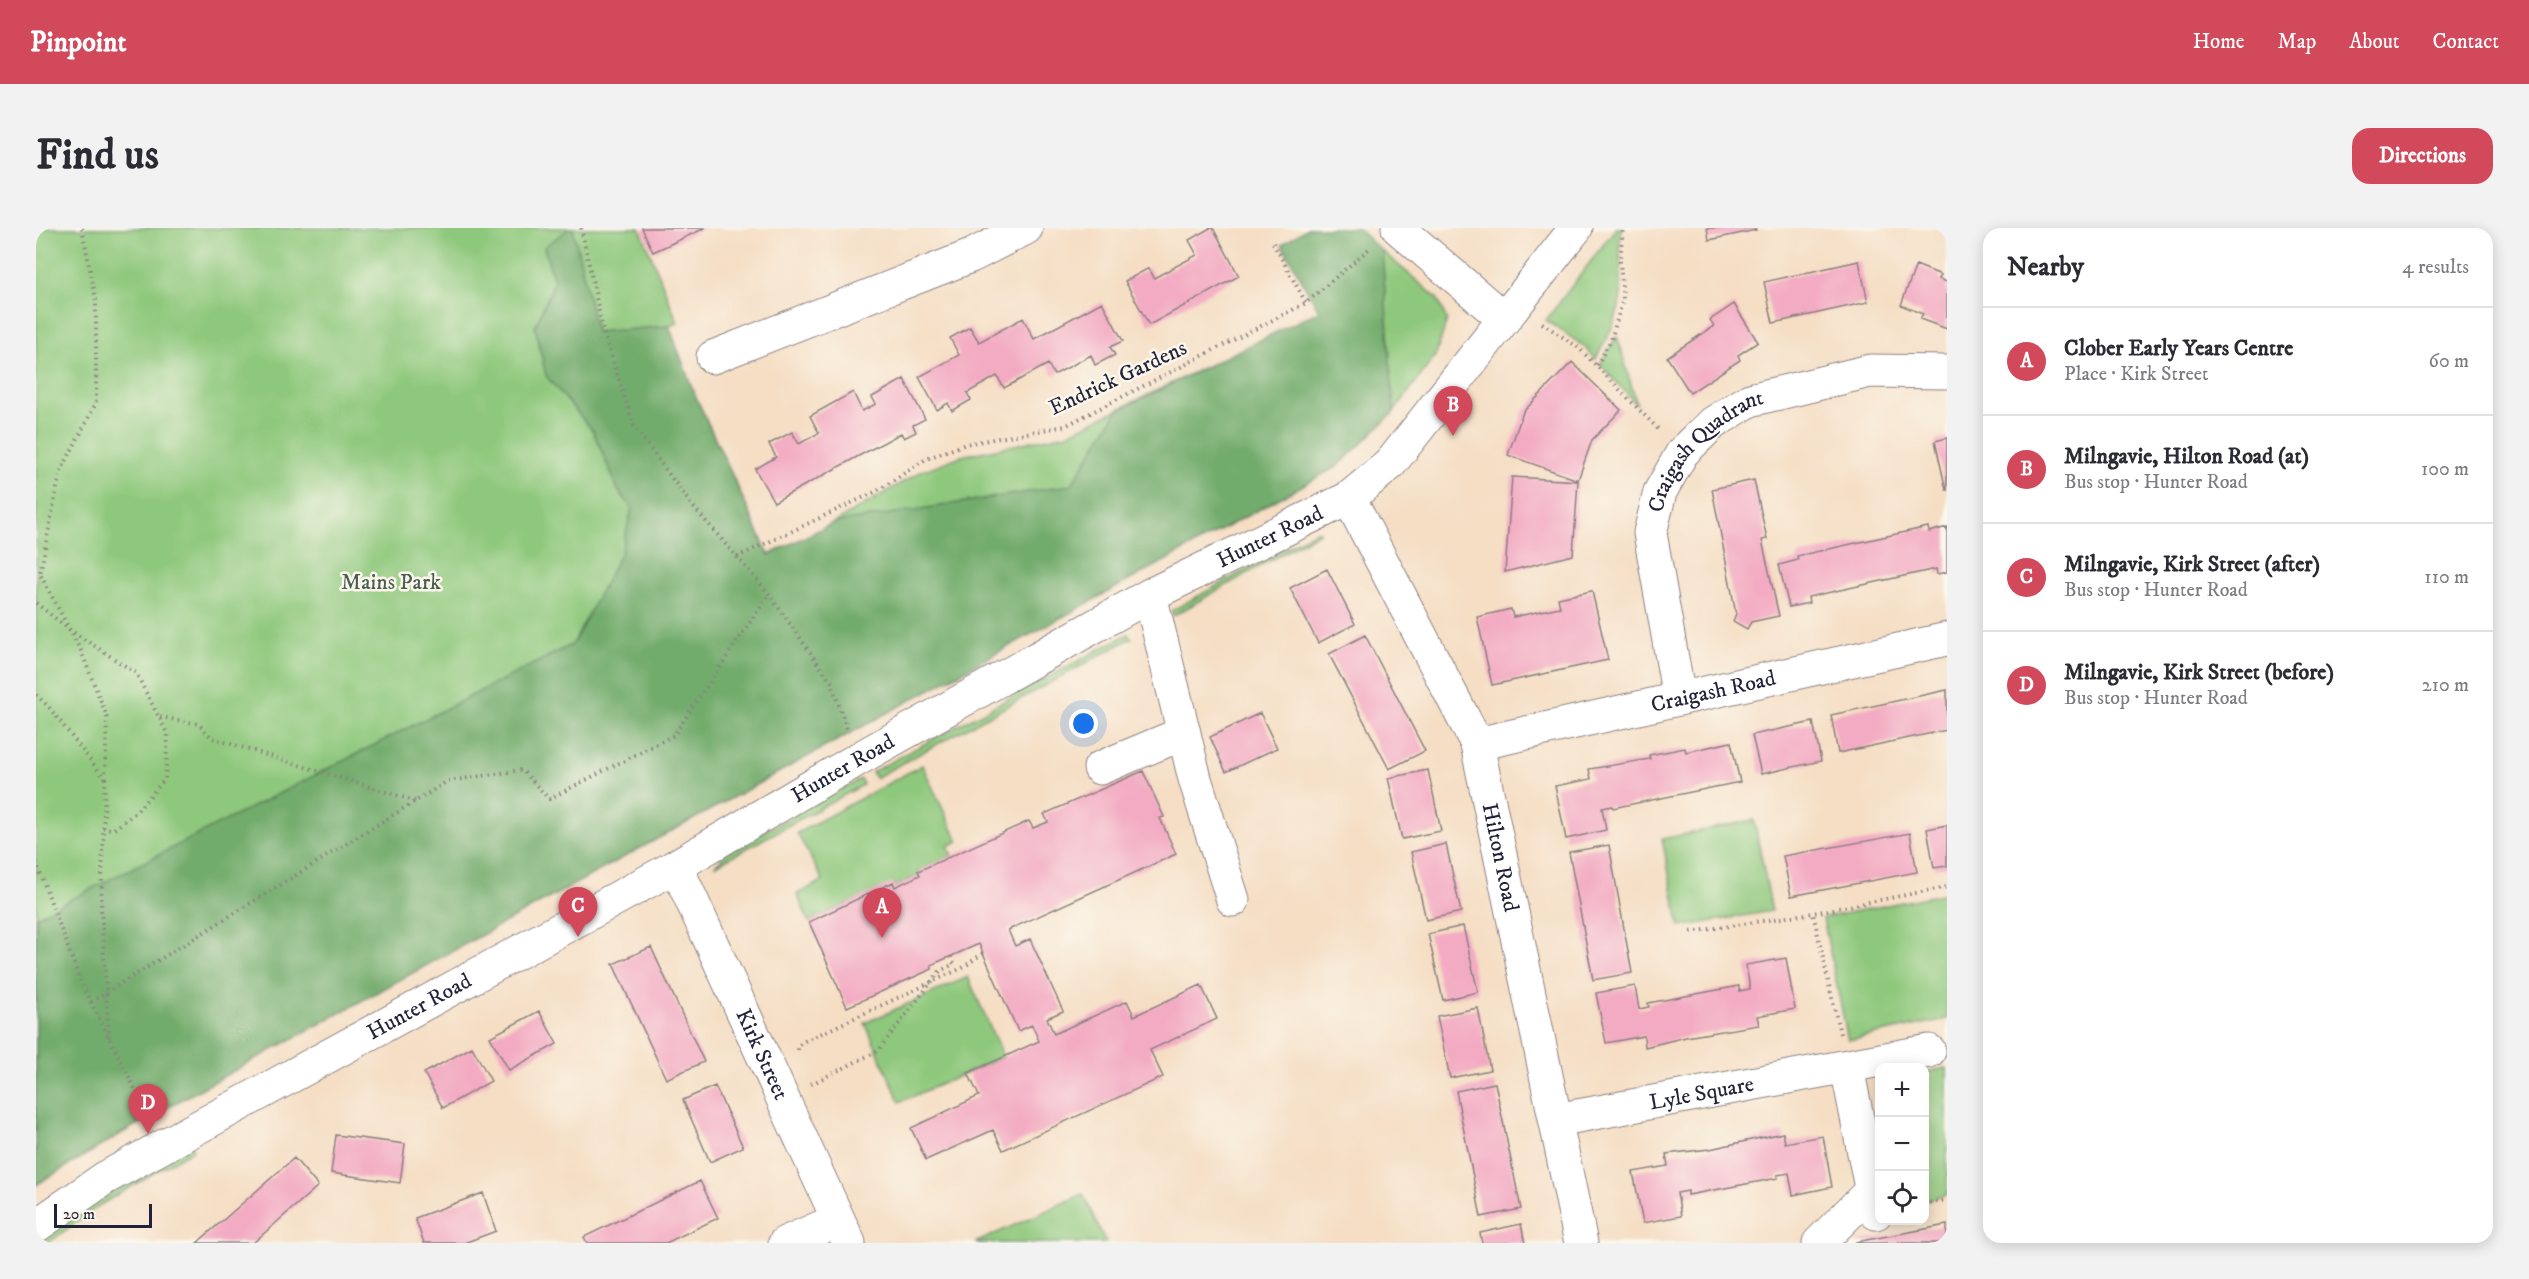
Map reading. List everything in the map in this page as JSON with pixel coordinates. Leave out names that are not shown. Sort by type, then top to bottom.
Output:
[{"type":"street","points":[[713,357],[971,256],[1026,228]]},
{"type":"street","name":"Hunter Road","points":[[36,1226],[105,1178],[676,866],[858,759],[1150,595],[1349,498],[1390,464],[1576,228]]},
{"type":"street","points":[[1386,236],[1503,318]]},
{"type":"street","name":"Craigash Quadrant","points":[[1679,698],[1650,533],[1660,492],[1682,453],[1713,423],[1750,400],[1870,370],[1947,372]]},
{"type":"street","name":"Hilton Road","points":[[1349,498],[1477,744],[1581,1243]]},
{"type":"street","points":[[1150,595],[1184,734],[1233,900]]},
{"type":"street","name":"Craigash Road","points":[[1477,744],[1947,639]]},
{"type":"street","points":[[1100,768],[1184,734]]},
{"type":"street","name":"Kirk Street","points":[[676,866],[844,1231]]},
{"type":"street","name":"Lyle Square","points":[[1556,1120],[1929,1052]]},
{"type":"street","points":[[1819,1243],[1873,1202],[1847,1067]]},
{"type":"street","points":[[785,1243],[844,1231]]},
{"type":"path","points":[[82,228],[96,300],[96,403],[60,473],[40,574],[81,651],[106,717],[100,908],[109,1038]]},
{"type":"path","points":[[581,228],[604,334],[634,426],[690,503],[769,594],[831,682],[858,759]]},
{"type":"path","points":[[1597,365],[1611,340],[1623,299],[1620,261],[1623,228]]},
{"type":"path","name":"Endrick Gardens","points":[[737,557],[877,491],[926,459],[966,444],[1065,426],[1306,303],[1386,236]]},
{"type":"path","points":[[1273,243],[1306,303]]},
{"type":"path","points":[[1503,318],[1536,320],[1579,348],[1682,453]]},
{"type":"path","points":[[91,1002],[448,781],[522,770],[549,799],[674,735],[769,594]]},
{"type":"path","points":[[36,603],[70,630],[136,673],[168,735],[165,778],[135,813],[114,830],[103,828]]},
{"type":"path","points":[[36,695],[48,706],[105,779]]},
{"type":"path","points":[[160,717],[199,724],[212,738],[416,801]]},
{"type":"path","points":[[36,861],[91,1002],[164,1146]]},
{"type":"path","points":[[1691,932],[1813,913],[1947,888]]},
{"type":"path","points":[[1813,913],[1847,1067]]},
{"type":"path","points":[[806,1041],[964,967],[983,953]]},
{"type":"path","points":[[816,1083],[878,1051],[940,970],[954,964],[951,957]]},
{"type":"path","points":[[1929,1203],[1947,1200]]},
{"type":"green space","name":"Mains Park","points":[[36,228],[640,228],[678,323],[669,326],[694,393],[769,555],[833,523],[922,471],[961,456],[1067,434],[1320,311],[1382,251],[1437,298],[1447,320],[1436,355],[1394,412],[1338,466],[144,1120],[36,1185]]},
{"type":"green space","points":[[573,228],[596,332],[669,326],[694,393],[769,555],[833,523],[1071,485],[1117,411],[1319,311],[1282,245],[1307,228],[1357,228],[1382,251],[1394,412],[1338,466],[144,1120],[36,1185],[36,917],[573,644],[621,552],[632,508],[618,490],[593,431],[546,376],[535,327],[554,282],[544,247]]},
{"type":"green space","points":[[1616,228],[1621,228],[1620,303],[1595,360],[1585,347],[1546,320]]},
{"type":"green space","points":[[1617,336],[1637,405],[1600,364]]},
{"type":"green space","points":[[1318,530],[1320,532],[1173,616],[1171,611]]},
{"type":"green space","points":[[1128,634],[1132,638],[875,778],[872,772]]},
{"type":"green space","points":[[922,765],[958,841],[948,846],[952,856],[918,871],[920,875],[895,887],[893,883],[809,922],[797,894],[823,881],[797,833]]},
{"type":"green space","points":[[861,779],[863,785],[714,866],[730,850]]},
{"type":"green space","points":[[1754,820],[1772,911],[1680,927],[1662,839]]},
{"type":"green space","points":[[1947,893],[1947,1019],[1848,1040],[1823,918]]},
{"type":"green space","points":[[968,977],[1003,1057],[900,1102],[865,1023]]},
{"type":"green space","points":[[1947,1068],[1947,1195],[1929,1199],[1929,1117],[1929,1071]]},
{"type":"green space","points":[[192,1145],[193,1150],[100,1205],[48,1243],[38,1243],[95,1201]]},
{"type":"green space","points":[[1083,1194],[1106,1243],[975,1243]]},
{"type":"building","points":[[642,228],[705,228],[653,252]]},
{"type":"building","points":[[1213,228],[1239,276],[1149,325],[1125,281],[1149,268],[1154,278],[1197,255],[1189,240]]},
{"type":"building","points":[[1707,228],[1755,228],[1756,230],[1709,240]]},
{"type":"building","points":[[1859,261],[1868,302],[1773,323],[1764,282]]},
{"type":"building","points":[[1916,265],[1941,275],[1939,279],[1947,282],[1947,329],[1920,319],[1923,314],[1901,305]]},
{"type":"building","points":[[1102,302],[1123,341],[1110,347],[1115,355],[1095,365],[1091,355],[1054,375],[1048,364],[1004,388],[997,376],[967,393],[971,400],[952,411],[948,403],[937,410],[919,377],[959,355],[950,338],[970,327],[979,342],[1023,318],[1034,339]]},
{"type":"building","points":[[1734,304],[1758,342],[1738,355],[1740,360],[1690,393],[1667,357],[1714,326],[1710,320]]},
{"type":"building","points":[[1572,362],[1621,410],[1592,440],[1578,480],[1508,455],[1523,412]]},
{"type":"building","points":[[904,379],[925,419],[913,425],[916,432],[904,438],[901,433],[774,502],[755,469],[776,457],[769,444],[792,432],[799,444],[819,433],[810,416],[853,392],[862,411],[876,404],[872,397]]},
{"type":"building","points":[[1947,438],[1947,490],[1946,490],[1935,441]]},
{"type":"building","points":[[1512,477],[1578,481],[1573,555],[1505,572]]},
{"type":"building","points":[[1754,480],[1767,539],[1762,540],[1779,616],[1751,622],[1747,629],[1733,621],[1736,614],[1712,489]]},
{"type":"building","points":[[1928,527],[1929,532],[1947,527],[1947,572],[1937,574],[1936,569],[1808,597],[1809,603],[1789,607],[1779,565],[1798,560],[1797,556]]},
{"type":"building","points":[[1327,569],[1355,624],[1318,643],[1290,588]]},
{"type":"building","points":[[1592,591],[1608,660],[1492,685],[1477,617],[1511,609],[1513,617],[1560,607],[1558,598]]},
{"type":"building","points":[[1365,635],[1425,751],[1389,769],[1329,654]]},
{"type":"building","points":[[1947,690],[1947,730],[1838,753],[1831,715]]},
{"type":"building","points":[[1260,713],[1277,748],[1226,772],[1210,737]]},
{"type":"building","points":[[1813,722],[1821,761],[1761,774],[1752,735]]},
{"type":"building","points":[[1731,742],[1740,782],[1613,808],[1612,806],[1602,808],[1606,830],[1566,839],[1555,786],[1591,779],[1589,769],[1650,759],[1649,755],[1685,748],[1686,752]]},
{"type":"building","points":[[1428,770],[1441,831],[1402,839],[1388,778]]},
{"type":"building","points":[[1143,771],[1164,817],[1160,818],[1176,854],[1008,930],[1015,946],[1030,939],[1063,1011],[1047,1018],[1054,1034],[1127,1001],[1134,1016],[1201,985],[1217,1019],[1150,1050],[1163,1077],[1003,1150],[993,1130],[926,1160],[911,1128],[979,1096],[968,1073],[1039,1041],[1032,1025],[1018,1031],[979,944],[931,965],[932,969],[847,1007],[809,922],[893,882],[895,887],[920,875],[918,871],[1029,821],[1033,828],[1048,822],[1044,814]]},
{"type":"building","points":[[1947,825],[1947,866],[1934,868],[1927,829]]},
{"type":"building","points":[[1910,833],[1917,872],[1791,896],[1783,856]]},
{"type":"building","points":[[1446,844],[1461,912],[1426,920],[1411,852]]},
{"type":"building","points":[[1609,845],[1632,973],[1593,980],[1569,852]]},
{"type":"building","points":[[1463,926],[1478,992],[1443,1000],[1428,934]]},
{"type":"building","points":[[651,947],[704,1062],[666,1079],[613,964]]},
{"type":"building","points":[[1786,958],[1795,1009],[1757,1016],[1759,1025],[1686,1037],[1645,1047],[1644,1036],[1606,1043],[1596,993],[1635,986],[1639,1009],[1649,1007],[1648,1003],[1739,986],[1739,991],[1750,989],[1746,965]]},
{"type":"building","points":[[1478,1008],[1490,1070],[1450,1078],[1437,1016]]},
{"type":"building","points":[[539,1011],[557,1044],[509,1070],[490,1037]]},
{"type":"building","points":[[472,1047],[491,1081],[443,1108],[424,1073]]},
{"type":"building","points":[[1495,1083],[1521,1209],[1481,1217],[1456,1091]]},
{"type":"building","points":[[715,1086],[743,1147],[710,1162],[683,1100]]},
{"type":"building","points":[[1783,1133],[1785,1143],[1823,1136],[1832,1187],[1793,1195],[1789,1173],[1777,1175],[1778,1178],[1688,1195],[1688,1191],[1677,1193],[1681,1216],[1643,1223],[1633,1172],[1668,1166],[1666,1154],[1710,1149]]},
{"type":"building","points":[[336,1135],[405,1144],[400,1183],[331,1173]]},
{"type":"building","points":[[294,1158],[318,1186],[293,1208],[253,1243],[197,1243]]},
{"type":"building","points":[[700,1181],[718,1218],[666,1243],[587,1243],[584,1237]]},
{"type":"building","points":[[483,1193],[496,1231],[464,1243],[424,1243],[415,1218]]},
{"type":"building","points":[[1521,1224],[1525,1243],[1482,1243],[1480,1233]]},
{"type":"building","points":[[1947,1225],[1947,1243],[1856,1242]]},
{"type":"place","name":"Milngavie, Hilton Road (at)","points":[[1453,436]]},
{"type":"place","name":"Milngavie, Kirk Street (after)","points":[[578,937]]},
{"type":"place","name":"Clober Early Years Centre","points":[[882,938]]},
{"type":"place","name":"Milngavie, Kirk Street (before)","points":[[148,1134]]}]
